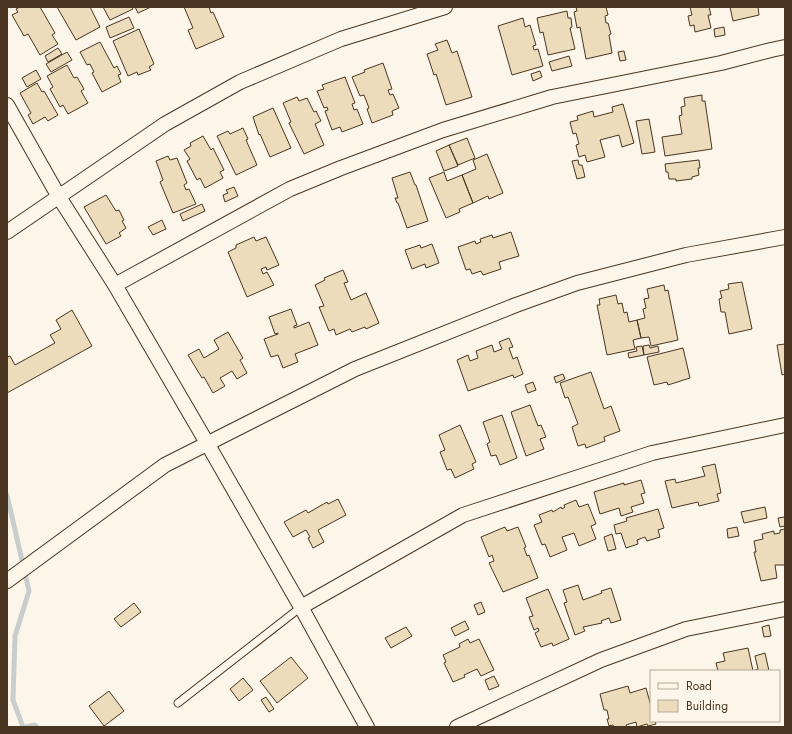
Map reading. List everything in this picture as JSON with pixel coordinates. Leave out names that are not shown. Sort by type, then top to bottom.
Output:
[{"type":"street","points":[[7,232],[165,124],[240,82],[341,39],[445,7]]},
{"type":"street","points":[[114,285],[290,189],[341,168],[443,130],[552,97],[721,63],[785,47]]},
{"type":"street","points":[[7,105],[59,197],[114,285],[207,443],[301,607],[367,727]]},
{"type":"street","points":[[7,581],[165,465],[355,369],[516,304],[577,284],[686,255],[785,238]]},
{"type":"street","points":[[301,607],[463,515],[652,453],[785,425]]},
{"type":"street","points":[[457,727],[601,660],[686,629],[785,609]]},
{"type":"lane","points":[[178,703],[301,607]]},
{"type":"building","points":[[20,7],[40,7],[55,33],[52,35],[58,44],[40,55],[28,34],[24,36],[12,15],[18,12],[16,9]]},
{"type":"building","points":[[57,7],[90,7],[100,27],[76,40]]},
{"type":"building","points":[[103,7],[132,7],[133,9],[110,20]]},
{"type":"building","points":[[135,7],[151,7],[138,13]]},
{"type":"building","points":[[184,7],[209,7],[211,13],[213,12],[224,37],[196,49],[188,30],[193,28]]},
{"type":"building","points":[[576,7],[606,7],[608,15],[605,16],[606,23],[608,23],[611,34],[609,35],[612,53],[586,59],[580,27],[577,28],[574,12],[577,11]]},
{"type":"building","points":[[690,7],[709,7],[711,15],[708,15],[711,28],[695,32],[694,25],[690,26],[688,16],[692,15]]},
{"type":"building","points":[[730,7],[758,7],[759,15],[733,21]]},
{"type":"building","points":[[567,11],[568,18],[571,18],[572,27],[570,28],[575,49],[548,55],[543,32],[540,33],[537,18]]},
{"type":"building","points":[[129,17],[134,28],[110,38],[106,27]]},
{"type":"building","points":[[523,18],[525,27],[530,25],[536,45],[533,46],[534,50],[538,49],[543,66],[512,75],[498,26]]},
{"type":"building","points":[[724,27],[725,35],[715,37],[714,29]]},
{"type":"building","points":[[139,29],[154,64],[149,67],[151,70],[138,75],[137,72],[128,76],[113,41]]},
{"type":"building","points":[[447,40],[452,53],[457,51],[472,97],[446,105],[436,74],[434,75],[427,54],[438,50],[435,44]]},
{"type":"building","points":[[100,42],[114,68],[117,66],[121,74],[118,75],[121,82],[102,92],[92,73],[94,72],[90,64],[87,65],[80,52]]},
{"type":"building","points":[[58,48],[62,54],[48,62],[45,56]]},
{"type":"building","points":[[624,51],[626,60],[620,61],[618,52]]},
{"type":"building","points":[[67,52],[72,60],[51,72],[46,64]]},
{"type":"building","points":[[569,56],[572,66],[552,71],[549,62]]},
{"type":"building","points":[[383,63],[392,89],[388,90],[390,95],[393,94],[399,108],[392,111],[393,115],[372,123],[367,109],[369,108],[364,95],[360,96],[352,77],[365,72],[364,70]]},
{"type":"building","points":[[67,65],[74,78],[77,77],[84,89],[81,91],[88,103],[68,114],[63,105],[60,107],[50,89],[53,87],[47,76]]},
{"type":"building","points":[[36,70],[41,79],[27,87],[22,78]]},
{"type":"building","points":[[540,71],[542,77],[533,81],[531,74]]},
{"type":"building","points":[[345,77],[355,103],[352,104],[354,110],[357,109],[363,124],[342,132],[340,127],[332,130],[325,111],[328,110],[327,107],[324,108],[317,91],[324,89],[322,85]]},
{"type":"building","points":[[37,83],[42,92],[44,91],[58,115],[48,121],[45,117],[33,124],[28,115],[31,113],[20,93]]},
{"type":"building","points":[[702,95],[702,101],[705,101],[712,149],[665,156],[662,137],[682,134],[679,116],[682,115],[681,107],[685,106],[684,98]]},
{"type":"building","points":[[297,97],[299,101],[307,98],[314,112],[316,111],[321,121],[315,124],[324,145],[304,154],[289,123],[291,122],[283,103]]},
{"type":"building","points":[[623,104],[634,143],[622,147],[619,135],[600,140],[605,157],[587,162],[585,155],[579,157],[576,145],[579,144],[576,133],[573,134],[570,122],[578,120],[577,116],[593,111],[594,117],[613,112],[612,107]]},
{"type":"building","points":[[273,108],[291,148],[270,157],[260,134],[259,135],[253,117]]},
{"type":"building","points":[[649,119],[655,152],[642,154],[636,121]]},
{"type":"building","points":[[243,128],[248,139],[246,140],[257,165],[236,175],[217,136],[228,131],[230,134]]},
{"type":"building","points":[[203,136],[211,150],[213,148],[224,170],[220,172],[223,178],[205,188],[200,178],[197,180],[187,161],[190,159],[184,150],[191,146],[190,143]]},
{"type":"building","points":[[467,138],[475,158],[458,165],[449,145]]},
{"type":"building","points":[[449,145],[458,166],[444,171],[436,151]]},
{"type":"building","points":[[487,154],[503,193],[489,199],[488,196],[473,203],[462,175],[476,169],[473,160]]},
{"type":"building","points":[[168,156],[170,160],[177,158],[187,183],[184,185],[186,190],[189,189],[196,204],[173,213],[160,182],[163,180],[156,161]]},
{"type":"building","points":[[578,160],[579,165],[582,165],[585,177],[577,179],[572,161]]},
{"type":"building","points":[[699,160],[699,175],[692,177],[692,179],[676,181],[676,179],[669,179],[665,164]]},
{"type":"building","points":[[410,172],[428,221],[407,228],[395,198],[398,198],[392,178]]},
{"type":"building","points":[[444,172],[447,181],[462,175],[473,203],[459,209],[460,212],[446,218],[429,178]]},
{"type":"building","points":[[234,187],[238,196],[225,202],[223,195],[228,193],[226,190]]},
{"type":"building","points":[[106,195],[116,211],[119,210],[126,228],[119,233],[121,236],[106,244],[84,207]]},
{"type":"building","points":[[202,204],[205,211],[183,221],[180,214]]},
{"type":"building","points":[[162,220],[166,229],[153,235],[148,227]]},
{"type":"building","points":[[511,232],[519,256],[499,262],[501,269],[483,275],[481,271],[472,274],[470,269],[466,270],[458,247],[475,241],[476,244],[481,242],[480,239],[492,235],[493,238]]},
{"type":"building","points":[[254,237],[256,241],[266,237],[279,265],[267,270],[266,267],[261,269],[263,274],[267,272],[274,285],[247,297],[228,252],[236,248],[236,245]]},
{"type":"building","points":[[432,244],[439,263],[426,268],[425,264],[412,269],[405,250],[420,245],[421,248]]},
{"type":"building","points":[[343,270],[348,282],[344,283],[351,300],[366,293],[379,323],[366,329],[365,327],[352,332],[350,329],[336,335],[334,329],[329,331],[319,307],[324,306],[315,285],[325,280],[324,278]]},
{"type":"building","points":[[742,282],[752,329],[729,334],[725,312],[721,312],[719,299],[722,298],[720,291],[729,289],[728,284]]},
{"type":"building","points":[[664,285],[665,291],[668,290],[678,340],[651,346],[649,337],[641,338],[637,320],[645,318],[643,309],[646,308],[644,299],[649,298],[647,289]]},
{"type":"building","points":[[616,295],[618,304],[622,303],[624,313],[627,312],[629,322],[637,320],[641,338],[633,340],[635,349],[607,355],[597,305],[600,305],[599,299]]},
{"type":"building","points":[[291,309],[297,325],[294,326],[294,328],[309,322],[318,345],[295,354],[298,362],[283,368],[278,355],[271,357],[264,339],[278,334],[275,334],[269,317]]},
{"type":"building","points":[[72,310],[92,346],[7,393],[7,357],[10,356],[15,365],[55,343],[50,335],[61,329],[56,320]]},
{"type":"building","points":[[228,332],[243,358],[240,360],[247,373],[237,379],[232,371],[220,378],[225,386],[213,393],[204,377],[202,378],[188,355],[199,349],[204,358],[219,349],[214,340]]},
{"type":"building","points":[[509,338],[513,347],[509,348],[513,359],[517,357],[523,374],[514,378],[513,375],[468,391],[457,360],[468,355],[470,361],[478,358],[476,351],[492,345],[494,352],[502,349],[499,342]]},
{"type":"building","points":[[785,344],[785,374],[782,375],[777,345]]},
{"type":"building","points":[[649,345],[650,348],[658,346],[659,352],[644,355],[643,346]]},
{"type":"building","points":[[642,346],[644,355],[629,358],[628,353],[637,351],[636,347]]},
{"type":"building","points":[[683,348],[690,378],[668,385],[667,382],[654,385],[647,357]]},
{"type":"building","points":[[591,372],[604,409],[611,406],[620,431],[604,437],[605,441],[586,448],[585,444],[578,446],[572,427],[578,424],[568,397],[565,398],[560,383]]},
{"type":"building","points":[[563,374],[565,379],[556,383],[554,377]]},
{"type":"building","points":[[533,382],[536,390],[528,393],[525,385]]},
{"type":"building","points":[[530,405],[538,426],[541,425],[546,437],[540,439],[544,449],[526,456],[511,412]]},
{"type":"building","points":[[502,415],[517,458],[500,465],[496,455],[491,456],[487,444],[490,442],[483,422]]},
{"type":"building","points":[[460,425],[476,462],[472,464],[474,469],[455,478],[451,469],[447,470],[440,452],[445,450],[439,435]]},
{"type":"building","points":[[715,464],[721,493],[717,494],[719,501],[699,506],[698,502],[672,508],[665,481],[675,479],[676,483],[705,476],[702,467]]},
{"type":"building","points":[[641,480],[645,493],[641,494],[644,503],[631,507],[633,512],[621,516],[619,508],[600,514],[594,492],[624,483],[624,485]]},
{"type":"building","points":[[338,499],[346,515],[318,530],[324,542],[313,548],[306,530],[293,537],[284,522],[306,510],[308,513],[327,502],[328,504]]},
{"type":"building","points":[[576,500],[579,507],[588,504],[596,524],[591,526],[596,539],[579,546],[574,533],[562,537],[567,550],[550,557],[545,544],[542,545],[534,525],[542,522],[539,515],[552,510],[553,512],[561,507],[562,509],[565,507],[564,505]]},
{"type":"building","points":[[765,507],[767,518],[744,523],[741,512]]},
{"type":"building","points":[[658,509],[664,528],[658,530],[660,537],[647,541],[645,537],[637,540],[638,544],[626,548],[621,533],[616,534],[614,525],[627,521],[626,518]]},
{"type":"building","points":[[785,517],[785,526],[780,527],[778,518]]},
{"type":"building","points":[[505,527],[507,531],[518,527],[526,547],[524,548],[527,556],[529,555],[538,578],[503,592],[489,563],[494,561],[492,555],[489,557],[481,537]]},
{"type":"building","points":[[737,527],[739,536],[728,538],[727,529]]},
{"type":"building","points":[[785,529],[785,565],[775,565],[777,578],[761,581],[754,552],[756,552],[754,541],[763,539],[762,534],[774,531],[774,534],[780,533],[780,530]]},
{"type":"building","points":[[612,534],[616,549],[608,551],[604,537]]},
{"type":"building","points":[[578,585],[583,600],[611,588],[621,620],[611,623],[609,618],[601,621],[602,623],[583,627],[585,631],[575,635],[564,603],[567,602],[563,590]]},
{"type":"building","points":[[548,589],[569,639],[553,646],[552,643],[541,647],[535,633],[539,631],[538,628],[534,630],[529,617],[533,616],[526,598]]},
{"type":"building","points":[[481,602],[485,612],[478,615],[474,605]]},
{"type":"building","points":[[134,603],[141,612],[121,627],[114,619]]},
{"type":"building","points":[[465,621],[469,629],[455,636],[451,628]]},
{"type":"building","points":[[769,625],[771,636],[764,637],[762,627]]},
{"type":"building","points":[[406,627],[412,636],[391,648],[385,638]]},
{"type":"building","points":[[468,639],[470,643],[479,639],[494,670],[481,676],[477,669],[464,675],[465,677],[453,682],[444,663],[446,662],[443,655],[460,647],[459,644]]},
{"type":"building","points":[[748,648],[753,670],[718,670],[716,663],[725,661],[723,653]]},
{"type":"building","points":[[765,653],[769,670],[756,670],[758,669],[755,656]]},
{"type":"building","points":[[291,657],[308,678],[277,703],[260,681]]},
{"type":"building","points":[[494,676],[499,686],[489,690],[485,680]]},
{"type":"building","points":[[243,678],[253,690],[239,701],[230,689]]},
{"type":"building","points":[[628,686],[630,693],[646,688],[650,702],[650,722],[655,722],[656,724],[648,726],[647,724],[637,727],[636,722],[626,725],[627,727],[614,727],[613,725],[609,726],[607,710],[604,710],[600,694]]},
{"type":"building","points":[[109,691],[124,711],[104,726],[89,706]]},
{"type":"building","points":[[266,697],[274,709],[269,712],[261,700]]},
{"type":"waterway","points":[[7,495],[29,591],[15,636],[13,700],[23,727]]},
{"type":"waterway","points":[[26,727],[35,725],[37,727]]}]
